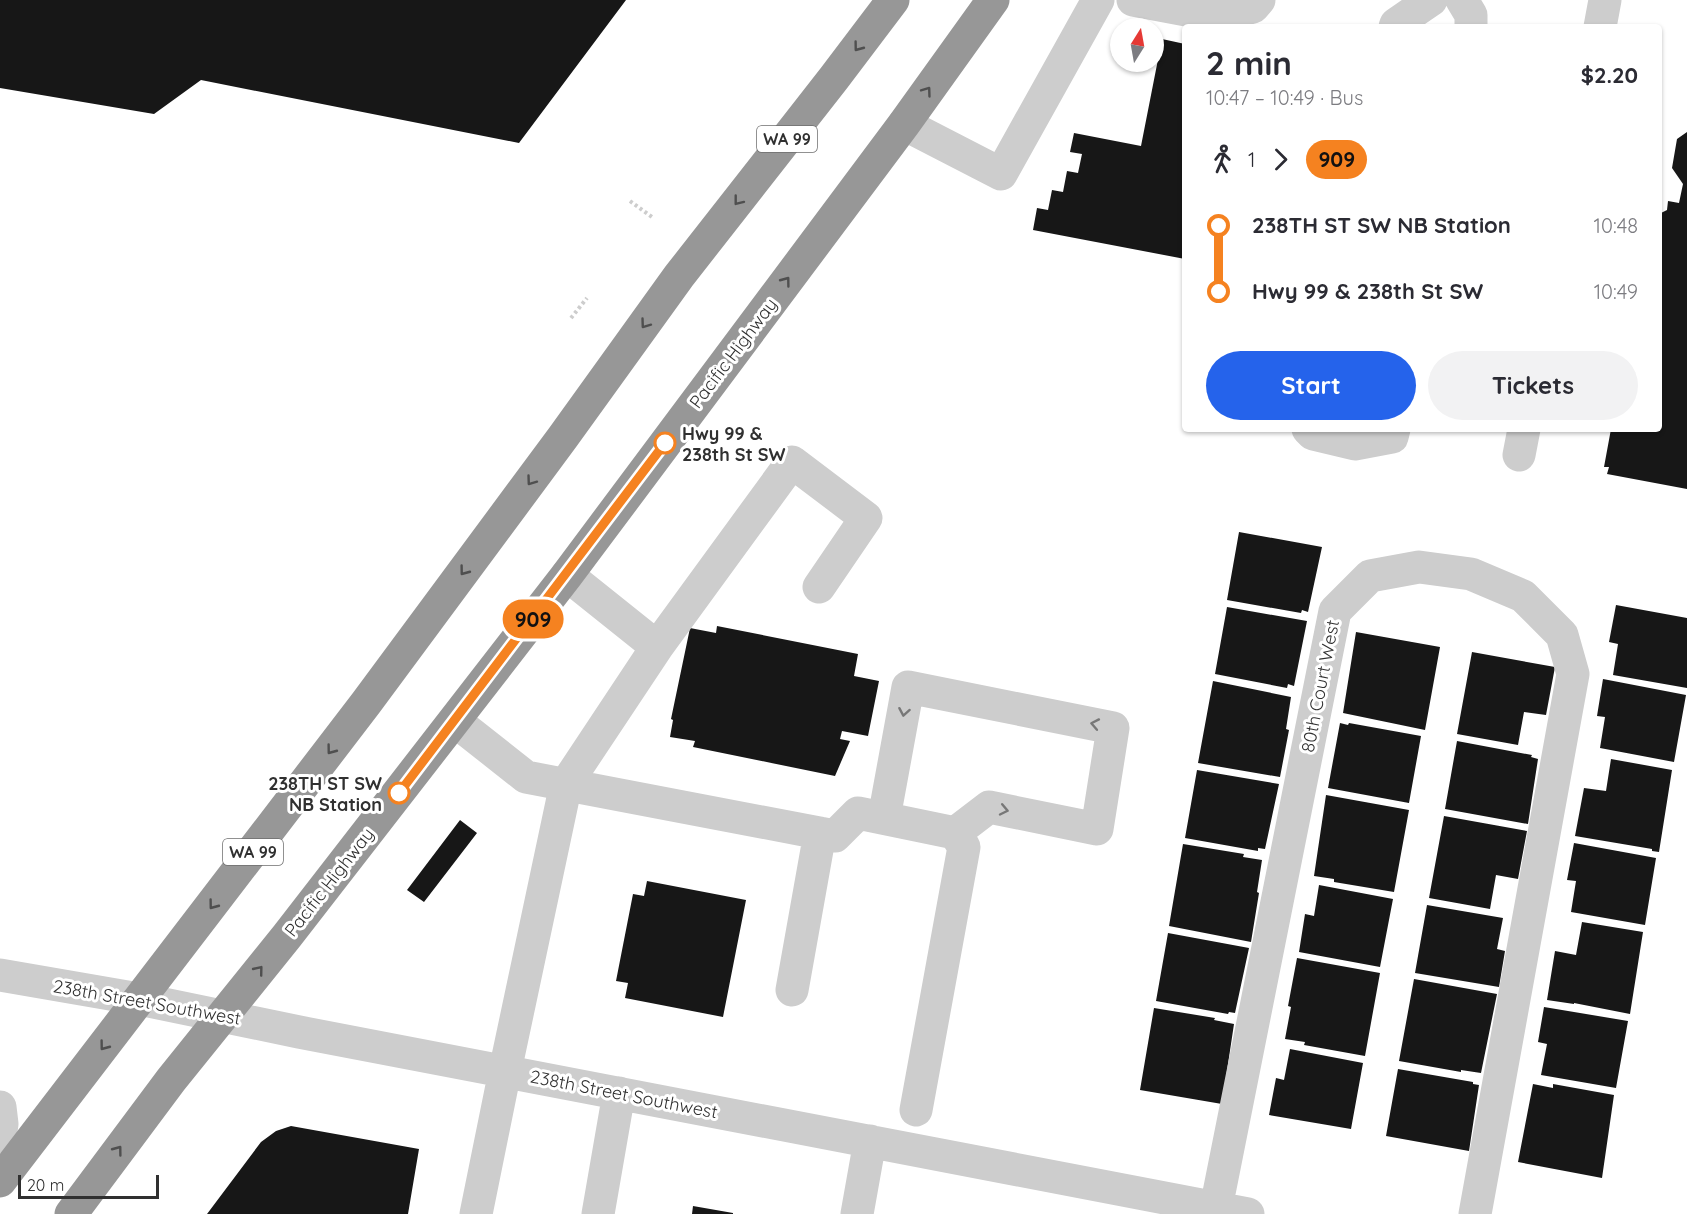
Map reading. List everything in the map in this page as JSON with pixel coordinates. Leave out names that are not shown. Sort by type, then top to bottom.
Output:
[{"type":"highway","name":"WA 99","points":[[0,1180],[366,703],[535,476],[679,276],[893,0]]},
{"type":"highway","name":"Pacific Highway","points":[[70,1214],[171,1080],[455,721],[567,575],[904,124],[993,0]]},
{"type":"street","points":[[904,124],[1001,174],[1098,0]]},
{"type":"street","points":[[1133,0],[1251,24]]},
{"type":"street","points":[[1218,16],[1253,7],[1259,0]]},
{"type":"street","points":[[1396,24],[1431,0]]},
{"type":"street","points":[[1462,0],[1471,15],[1471,24]]},
{"type":"street","points":[[1601,24],[1605,0]]},
{"type":"street","points":[[1311,432],[1355,444],[1392,436],[1393,432]]},
{"type":"street","points":[[476,1214],[566,784],[657,647],[792,462],[866,518],[819,587]]},
{"type":"street","name":"80th Court West","points":[[1216,1208],[1335,611],[1370,576],[1419,567],[1471,574],[1523,596],[1562,635],[1573,674],[1475,1214]]},
{"type":"street","points":[[567,575],[657,647]]},
{"type":"street","points":[[884,818],[908,687],[1113,728],[1097,829],[989,807],[955,833]]},
{"type":"street","points":[[455,721],[526,777],[835,836],[858,813],[955,833],[964,846],[916,1110]]},
{"type":"street","points":[[792,990],[820,833]]},
{"type":"street","name":"238th Street Southwest","points":[[0,975],[139,999],[1248,1214]]},
{"type":"street","points":[[598,1214],[619,1093]]},
{"type":"street","points":[[0,1107],[2,1124],[0,1137]]},
{"type":"street","points":[[857,1214],[870,1141]]},
{"type":"path","points":[[630,201],[652,218]]},
{"type":"path","points":[[571,318],[586,298]]},
{"type":"building","points":[[0,0],[626,0],[519,143],[201,80],[154,114],[0,88]]},
{"type":"building","points":[[1164,39],[1182,43],[1182,258],[1033,230],[1037,208],[1048,210],[1052,190],[1063,192],[1067,171],[1078,173],[1082,154],[1070,152],[1074,133],[1141,146],[1156,72],[1164,72]]},
{"type":"building","points":[[1687,132],[1687,489],[1607,474],[1609,467],[1604,467],[1610,432],[1662,432],[1662,212],[1667,210],[1668,201],[1679,203],[1683,184],[1672,168],[1677,139]]},
{"type":"building","points":[[1239,532],[1322,547],[1308,612],[1302,610],[1301,613],[1227,600]]},
{"type":"building","points":[[1616,605],[1687,618],[1687,688],[1613,675],[1618,644],[1609,642]]},
{"type":"building","points":[[1227,607],[1307,621],[1294,686],[1288,684],[1287,688],[1215,674]]},
{"type":"building","points":[[717,626],[858,654],[854,676],[879,681],[868,736],[842,731],[840,739],[850,741],[835,776],[693,747],[695,741],[670,737],[673,720],[671,719],[690,628],[716,633]]},
{"type":"building","points":[[1356,632],[1440,647],[1425,730],[1343,713]]},
{"type":"building","points":[[1472,652],[1555,667],[1546,715],[1524,712],[1518,745],[1457,734]]},
{"type":"building","points":[[1603,679],[1686,695],[1674,762],[1600,748],[1605,717],[1597,716]]},
{"type":"building","points":[[1213,681],[1291,697],[1286,729],[1289,730],[1280,777],[1198,763]]},
{"type":"building","points":[[1340,723],[1421,736],[1409,803],[1328,788]]},
{"type":"building","points":[[1457,741],[1532,755],[1531,757],[1538,759],[1528,824],[1445,809]]},
{"type":"building","points":[[1611,759],[1672,770],[1659,852],[1575,836],[1584,788],[1606,791]]},
{"type":"building","points":[[1197,770],[1279,784],[1265,849],[1258,848],[1258,851],[1185,838]]},
{"type":"building","points":[[1326,795],[1409,810],[1394,892],[1334,882],[1334,879],[1314,876]]},
{"type":"building","points":[[1444,816],[1527,831],[1518,879],[1496,875],[1490,909],[1429,898]]},
{"type":"building","points":[[460,820],[477,833],[424,902],[407,890]]},
{"type":"building","points":[[1574,843],[1656,858],[1645,925],[1571,912],[1576,881],[1567,880]]},
{"type":"building","points":[[1183,844],[1244,854],[1243,857],[1262,860],[1251,942],[1169,926]]},
{"type":"building","points":[[647,881],[746,900],[723,1017],[625,998],[628,983],[616,981],[633,894],[644,896]]},
{"type":"building","points":[[1319,885],[1393,899],[1380,967],[1299,952],[1305,914],[1314,916]]},
{"type":"building","points":[[1427,905],[1503,918],[1497,949],[1505,951],[1499,987],[1415,973]]},
{"type":"building","points":[[1582,922],[1643,932],[1630,1014],[1547,1000],[1555,951],[1576,955]]},
{"type":"building","points":[[1168,933],[1249,948],[1235,1013],[1229,1012],[1228,1014],[1156,1001]]},
{"type":"building","points":[[1297,958],[1380,973],[1365,1056],[1304,1045],[1305,1042],[1285,1039],[1291,1007],[1288,1006]]},
{"type":"building","points":[[1414,979],[1497,994],[1481,1073],[1461,1070],[1461,1072],[1399,1061]]},
{"type":"building","points":[[1544,1007],[1628,1021],[1616,1088],[1541,1075],[1547,1044],[1538,1042]]},
{"type":"building","points":[[1154,1008],[1215,1018],[1214,1020],[1234,1024],[1222,1104],[1140,1090]]},
{"type":"building","points":[[1290,1049],[1363,1063],[1351,1129],[1269,1115],[1276,1078],[1284,1080]]},
{"type":"building","points":[[1398,1069],[1479,1085],[1469,1151],[1386,1136]]},
{"type":"building","points":[[1533,1084],[1553,1088],[1553,1084],[1614,1095],[1602,1178],[1518,1162]]},
{"type":"building","points":[[291,1126],[419,1149],[408,1214],[207,1214],[261,1142],[276,1131]]},
{"type":"building","points":[[693,1206],[733,1213],[733,1214],[692,1214]]},
{"type":"bus line","name":"909","points":[[399,793],[567,575],[665,443]]},
{"type":"place","name":"Hwy 99 & 238th St SW","points":[[665,443]]},
{"type":"place","name":"238TH ST SW NB Station","points":[[399,793]]}]
